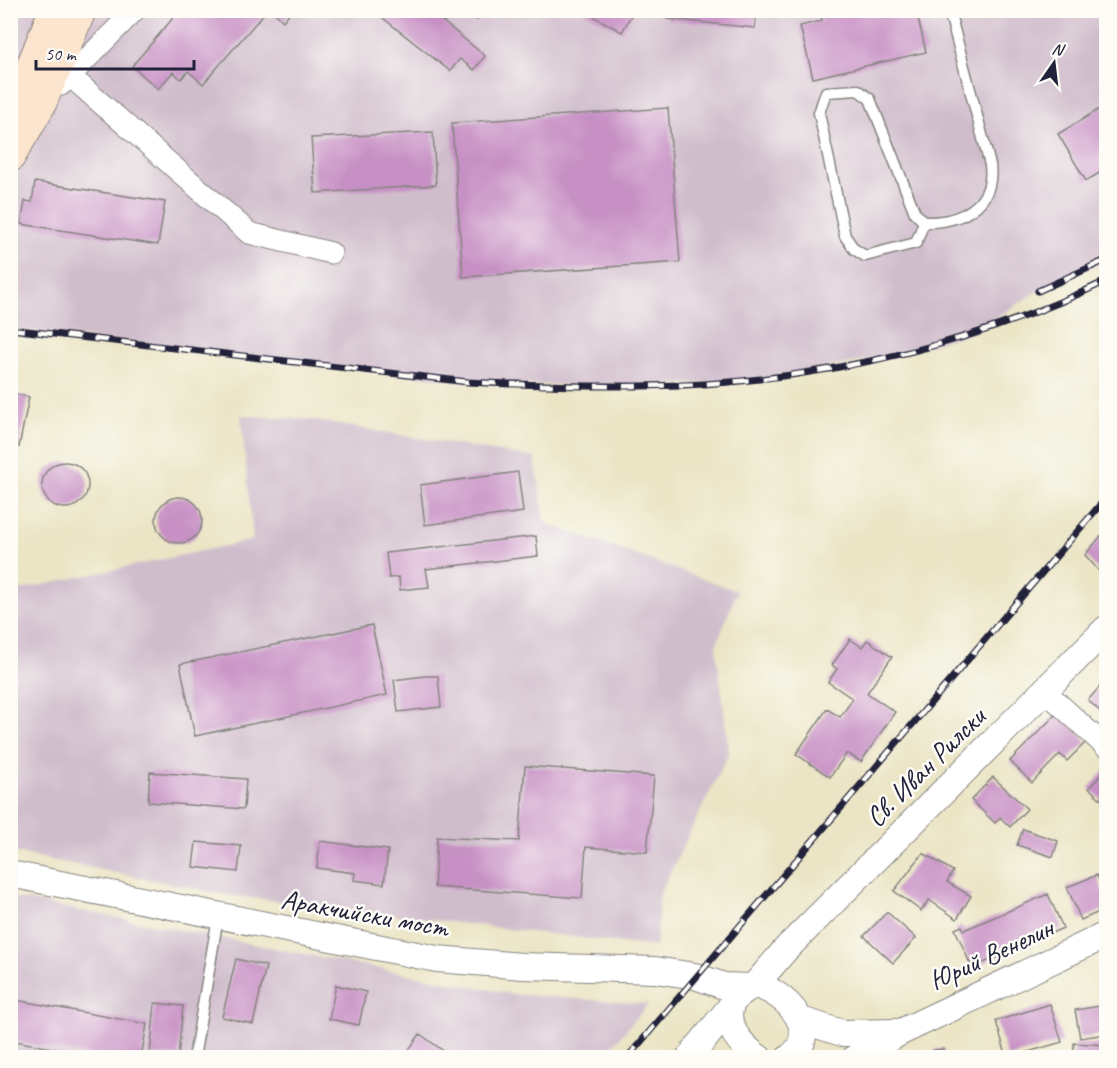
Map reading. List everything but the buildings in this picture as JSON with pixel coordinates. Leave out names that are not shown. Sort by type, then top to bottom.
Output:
[{"type":"main road","points":[[10,120],[54,10]]},
{"type":"main road","points":[[10,157],[40,106],[81,10]]},
{"type":"street","points":[[40,106],[135,10]]},
{"type":"street","points":[[70,76],[249,233],[331,253]]},
{"type":"street","name":"Св. Иван Рилски","points":[[746,1003],[781,964],[786,949],[1107,629]]},
{"type":"street","points":[[1046,692],[1107,747]]},
{"type":"street","name":"Аракчийски мост","points":[[10,874],[437,959],[523,966],[655,970],[695,976],[746,1003]]},
{"type":"street","name":"Юрий Венелин","points":[[855,1058],[903,1031],[1107,934]]},
{"type":"street","points":[[746,1003],[801,1020],[805,1028],[803,1042],[797,1052],[789,1058]]},
{"type":"street","points":[[694,1051],[746,1003]]},
{"type":"street","points":[[746,1003],[759,1058]]},
{"type":"street","name":"Юрий Венелин","points":[[801,1020],[842,1033],[868,1034],[903,1031]]},
{"type":"lane","points":[[924,222],[916,243],[865,256],[854,249],[845,236],[819,113],[826,92],[858,90],[870,99],[915,213],[924,222],[944,222],[969,212],[985,197],[992,180],[949,10]]},
{"type":"lane","points":[[194,1058],[218,917]]},
{"type":"shaded area","points":[[11,11],[1106,11],[1106,260],[1038,291],[974,332],[883,358],[782,375],[705,384],[528,385],[468,382],[11,329]]},
{"type":"shaded area","points":[[241,415],[312,420],[535,458],[545,523],[737,591],[716,646],[729,753],[660,893],[656,947],[228,895],[11,852],[10,592],[253,540]]},
{"type":"shaded area","points":[[10,897],[511,994],[648,1004],[603,1057],[11,1057]]},
{"type":"railway","points":[[1038,291],[1106,260]]},
{"type":"railway","points":[[10,329],[468,382],[586,386],[704,384],[807,373],[911,352],[1011,321],[1106,281]]},
{"type":"railway","points":[[627,1058],[1106,498]]}]
